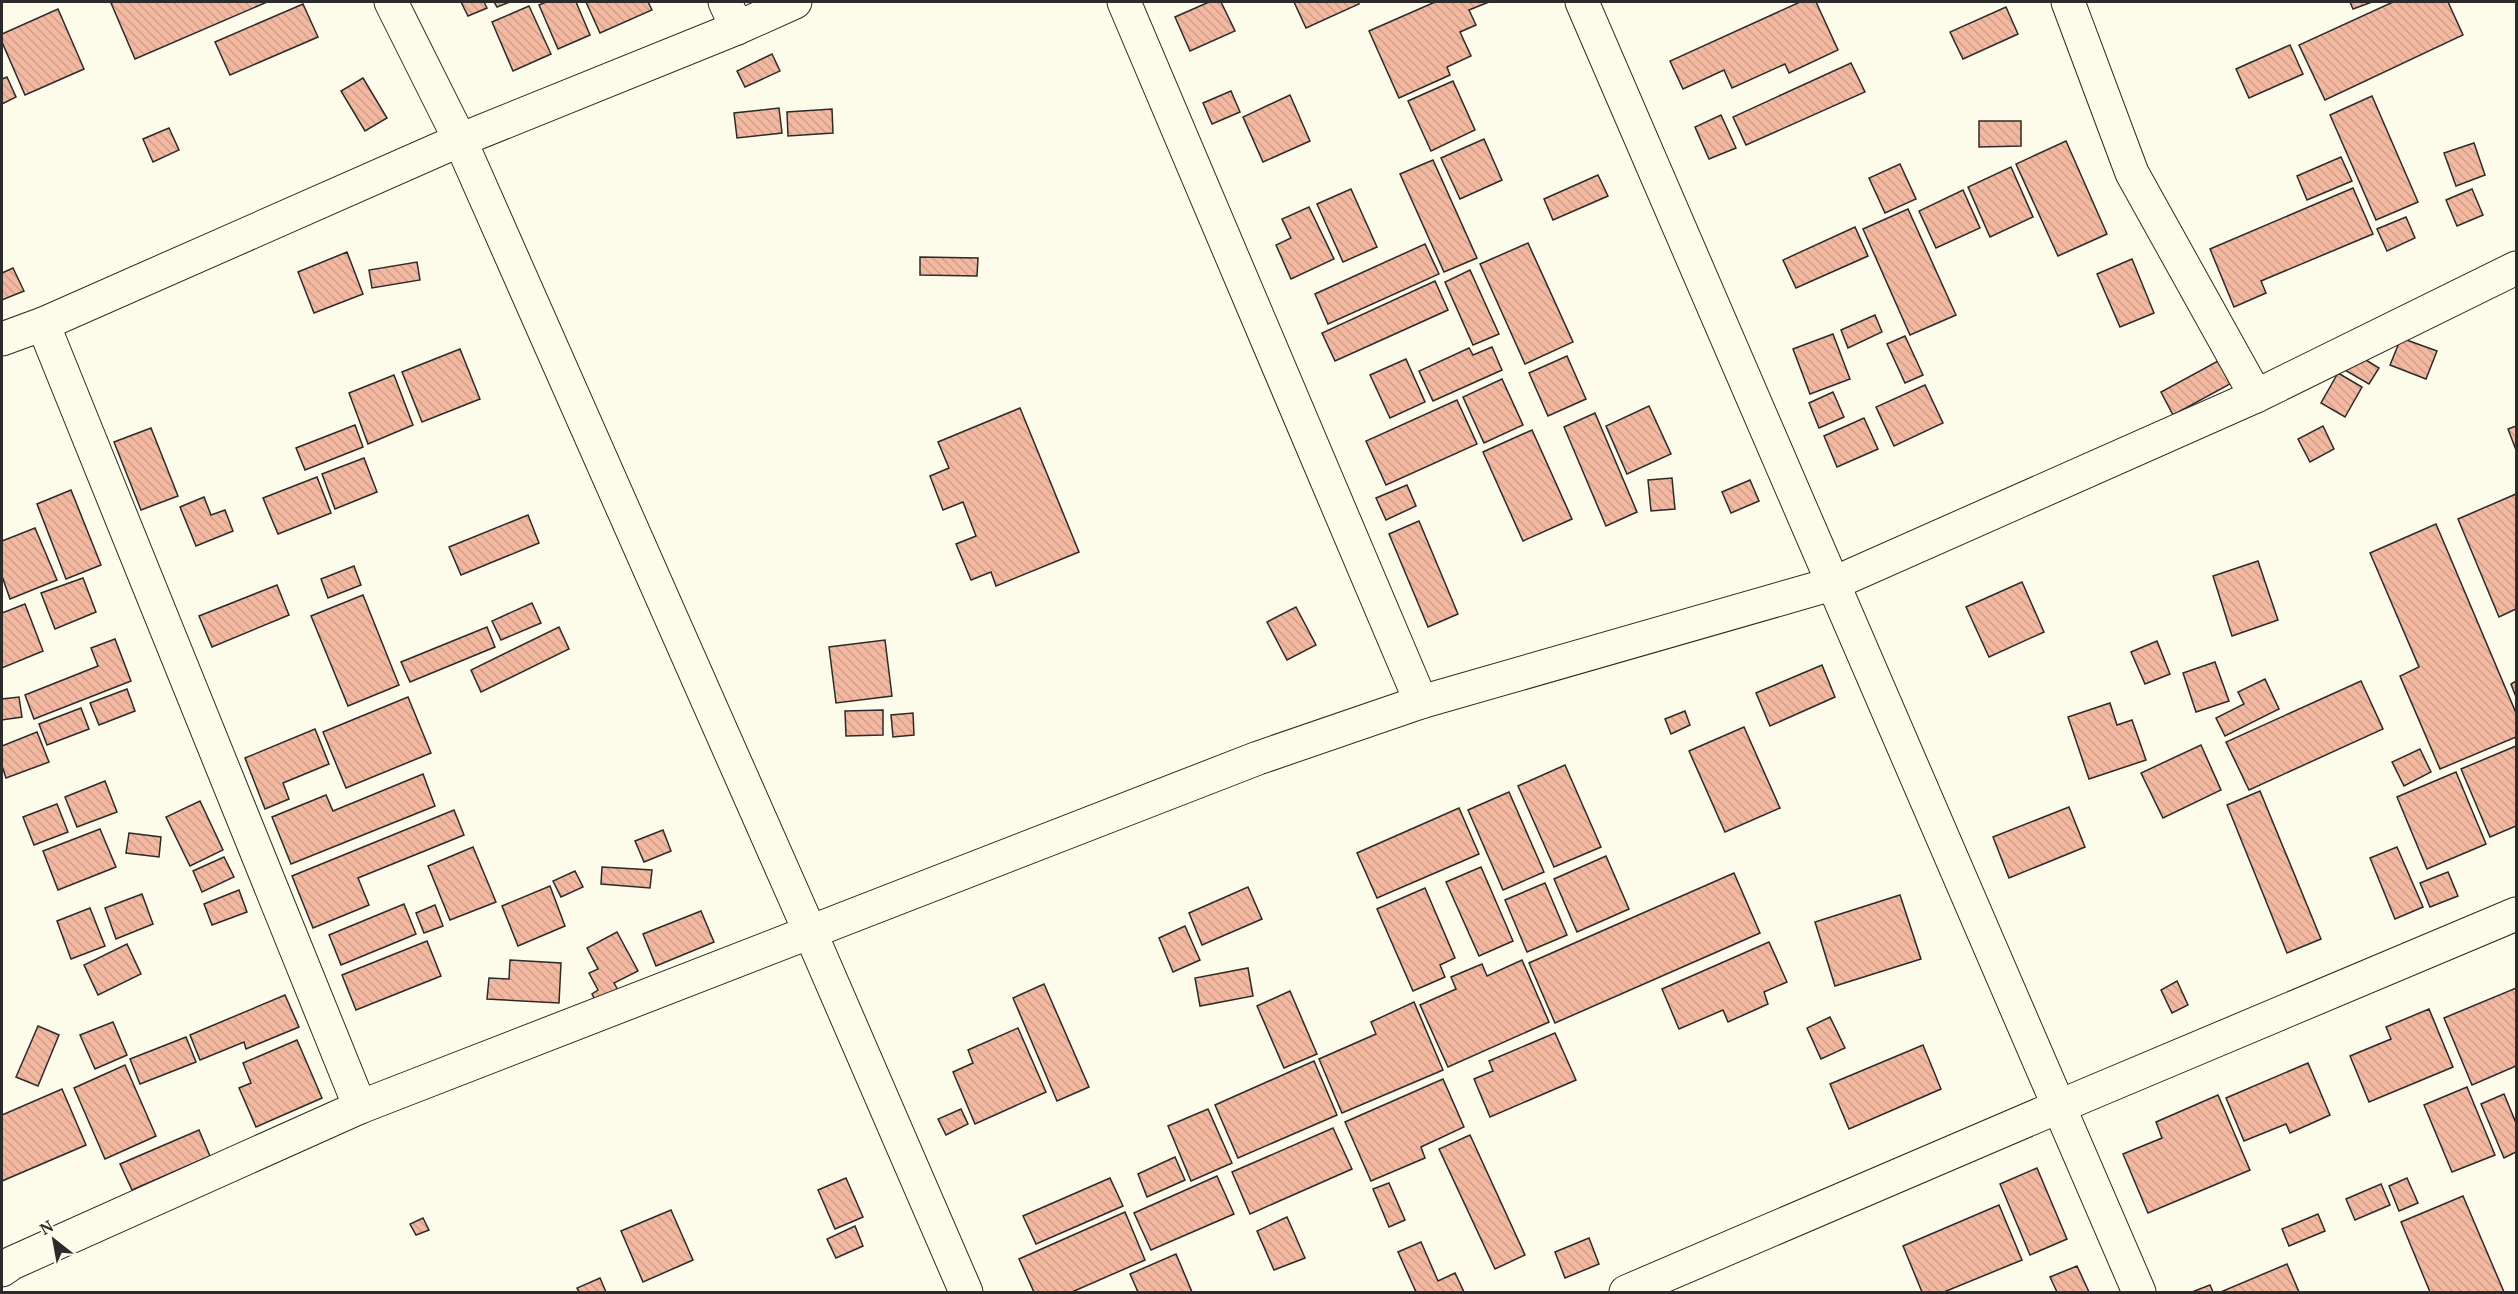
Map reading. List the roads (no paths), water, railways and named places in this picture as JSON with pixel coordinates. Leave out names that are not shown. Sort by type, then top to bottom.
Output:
[{"type":"street","points":[[391,2],[460,140],[810,932],[966,1293]]},
{"type":"street","points":[[2,339],[43,324],[460,140],[731,15],[795,2]]},
{"type":"street","points":[[1124,2],[1421,702]]},
{"type":"street","points":[[1582,2],[2139,1293]]},
{"type":"street","points":[[2068,2],[2132,173],[2256,396]]},
{"type":"street","points":[[5,1260],[360,1107],[1258,758],[1421,702],[1832,584],[2256,396],[2517,268]]},
{"type":"street","points":[[43,324],[360,1107]]},
{"type":"street","points":[[1626,1293],[2060,1106],[2517,914]]}]
